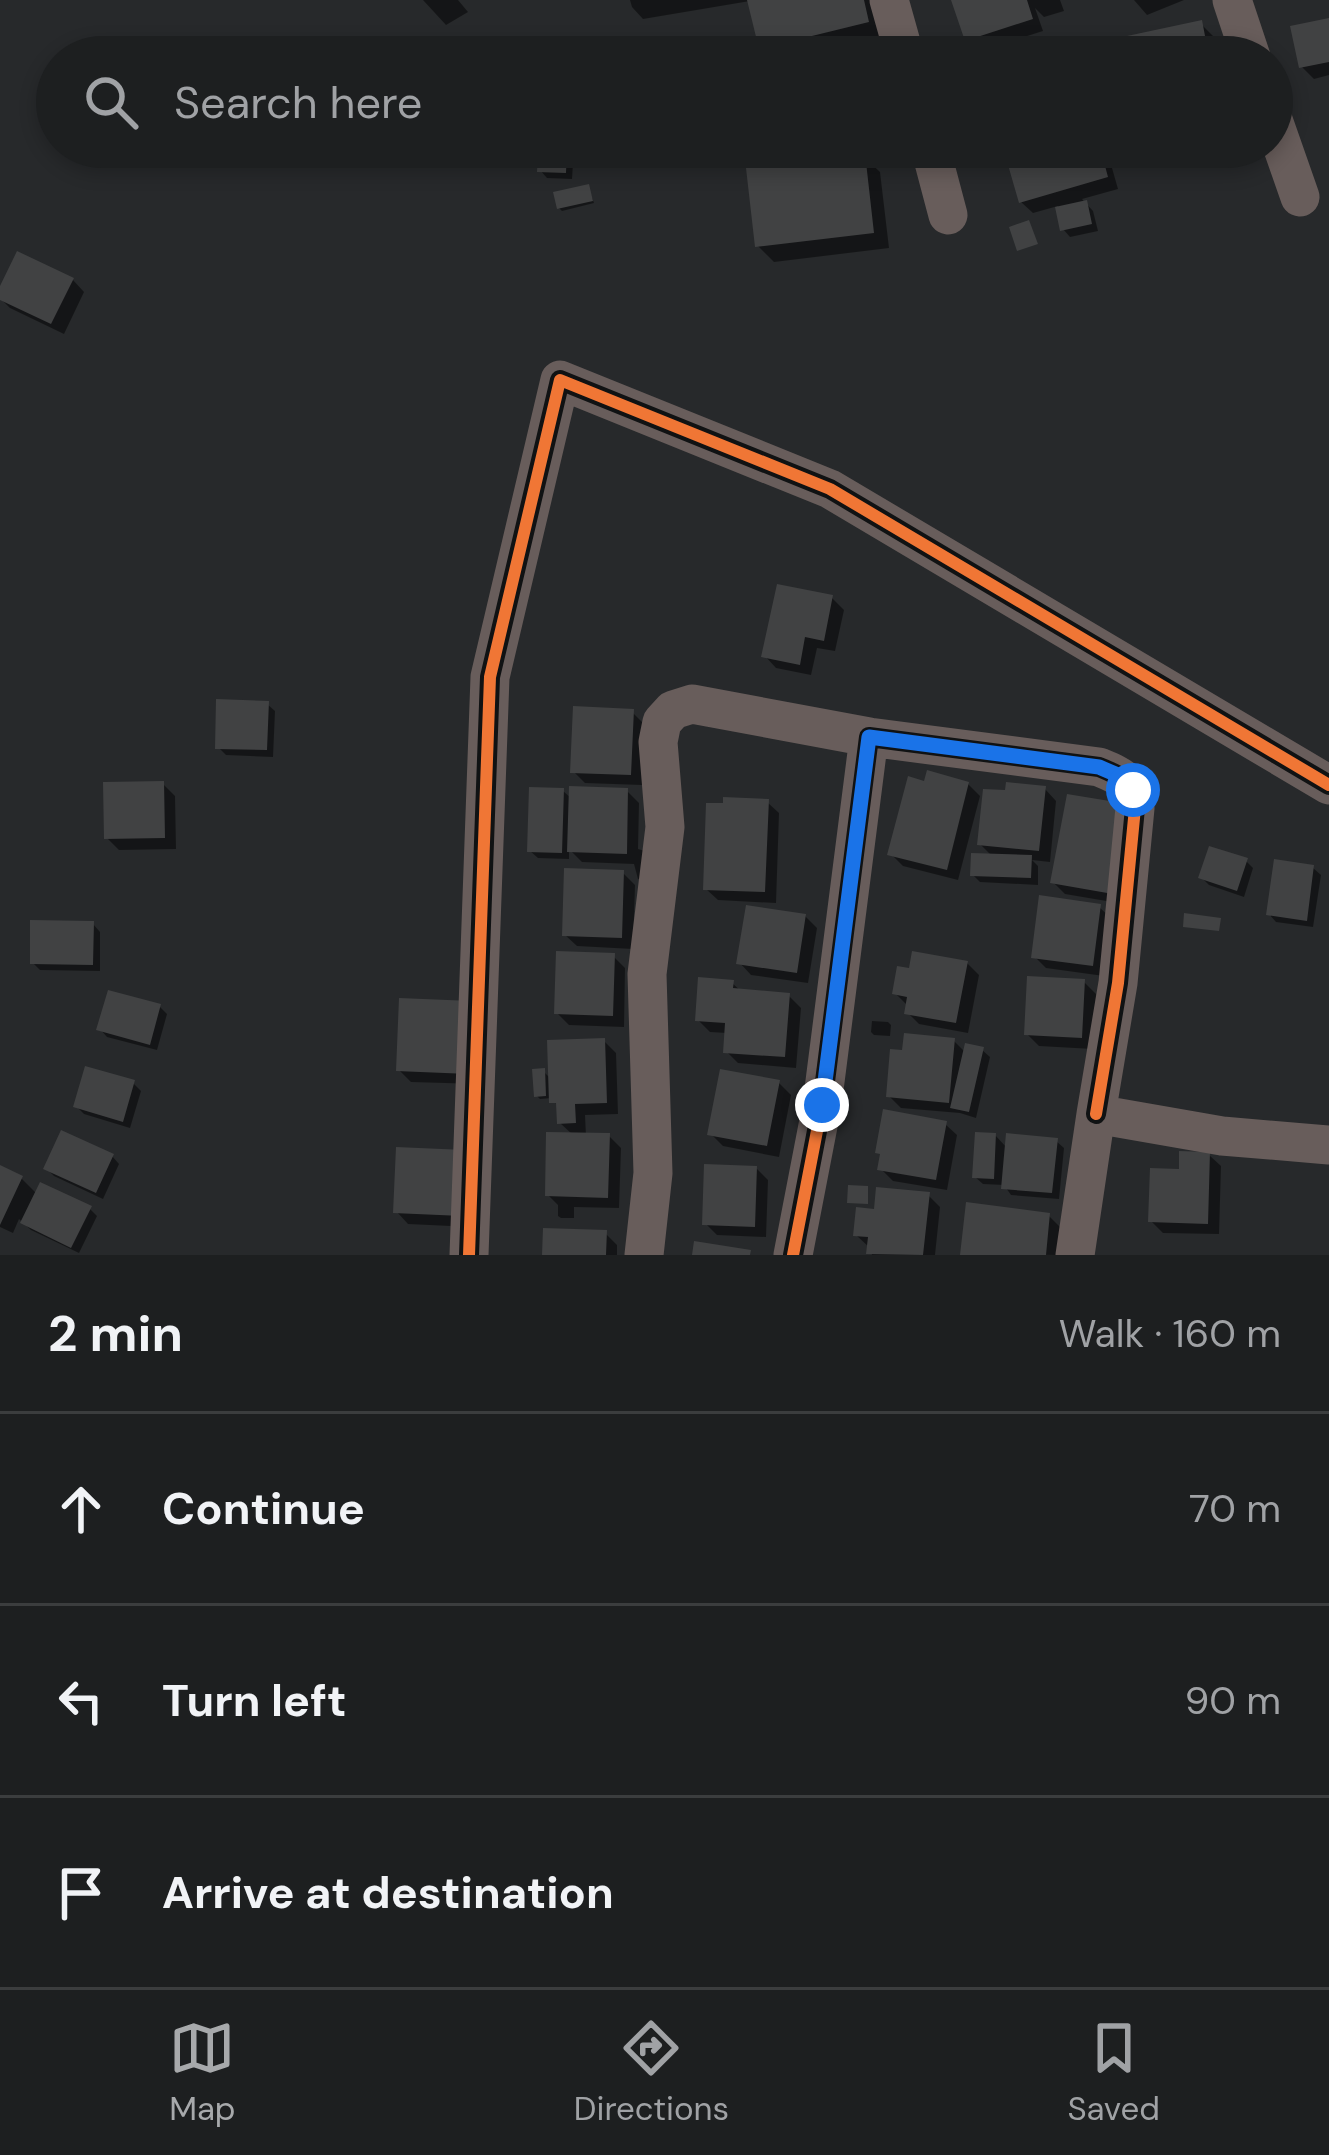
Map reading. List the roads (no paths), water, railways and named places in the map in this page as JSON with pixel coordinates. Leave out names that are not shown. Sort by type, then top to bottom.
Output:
[{"type":"street","points":[[889,0],[899,36]]},
{"type":"street","points":[[1232,0],[1245,36]]},
{"type":"street","points":[[936,168],[948,215]]},
{"type":"street","points":[[1290,168],[1300,197]]},
{"type":"street","points":[[469,1255],[490,676],[560,380],[830,489],[1329,785]]},
{"type":"street","points":[[644,1255],[653,1173],[647,974],[665,827],[658,742],[662,722],[673,710],[692,704],[869,737],[1099,767],[1120,776],[1133,790],[1118,983],[1075,1255]]},
{"type":"street","points":[[793,1255],[822,1105],[869,737]]},
{"type":"street","points":[[1096,1114],[1222,1136],[1329,1145]]}]
